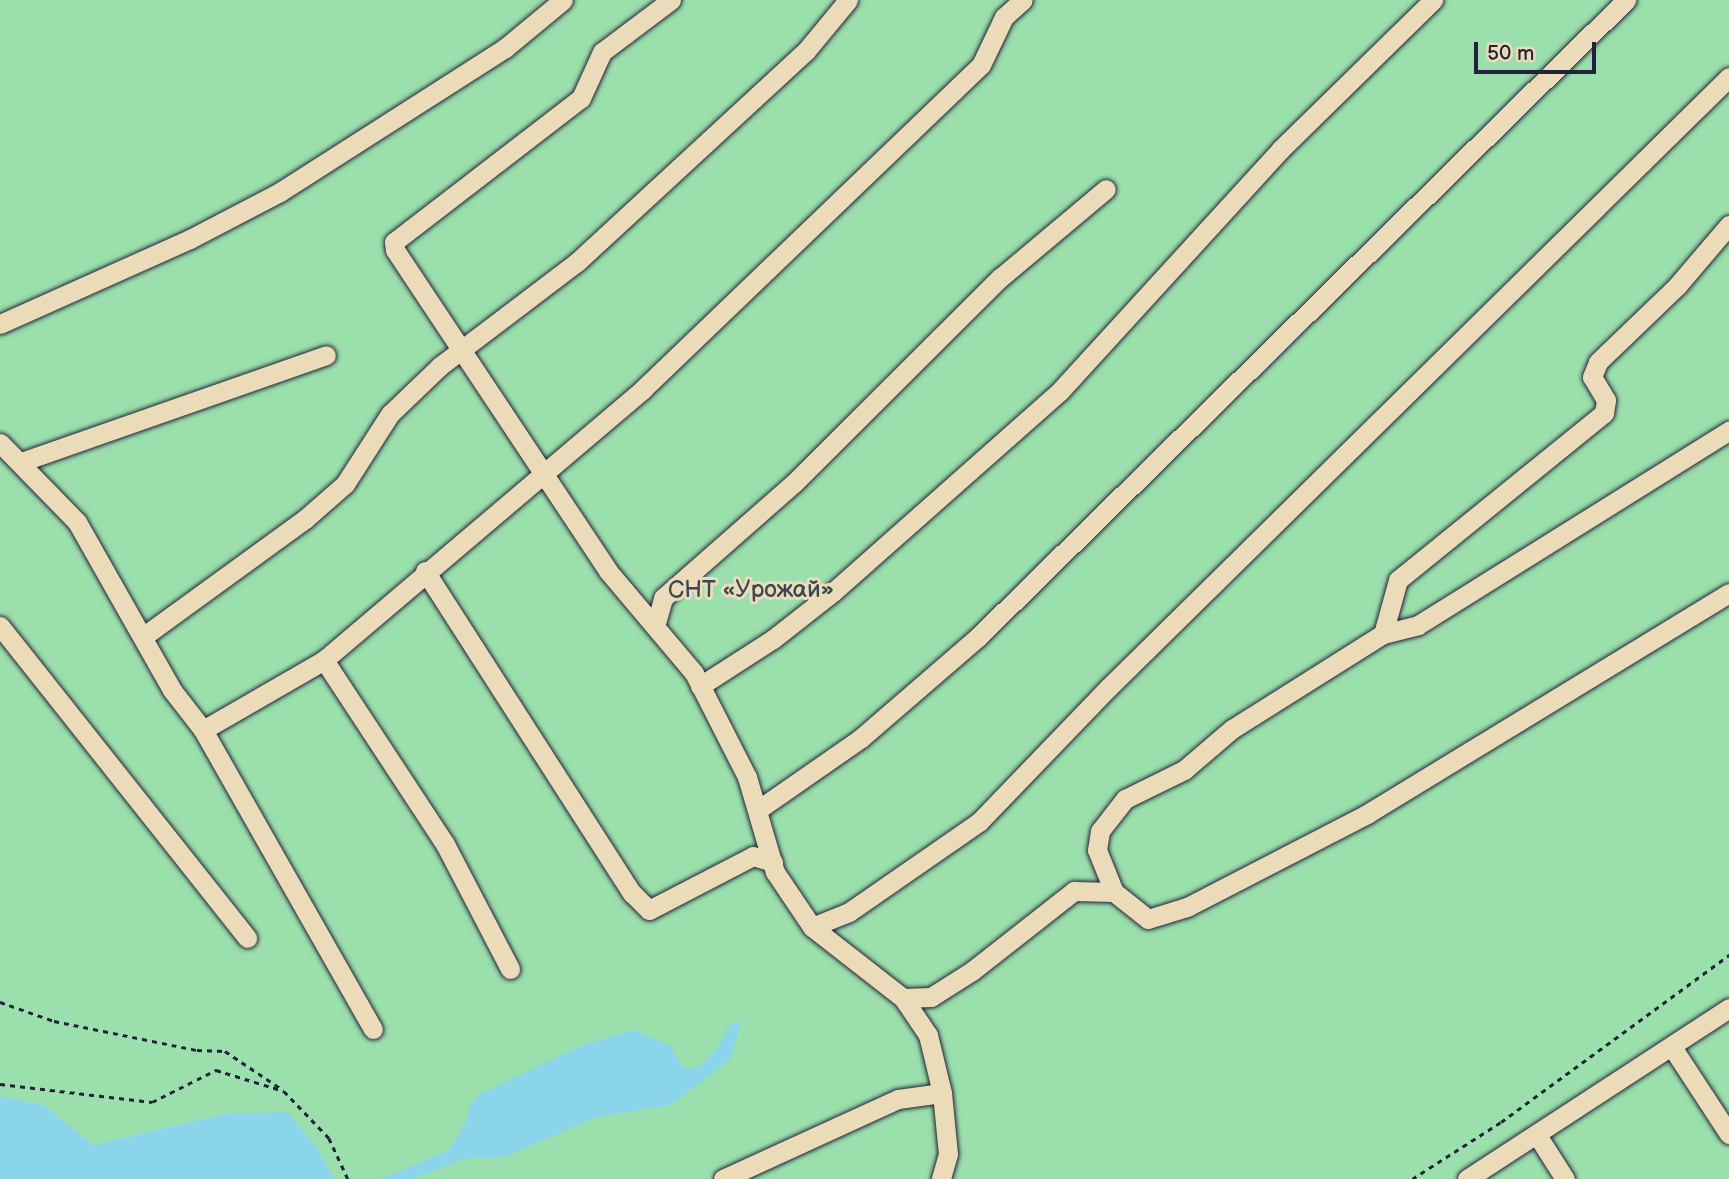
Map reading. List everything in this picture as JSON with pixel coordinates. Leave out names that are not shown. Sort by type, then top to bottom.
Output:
[{"type":"street","points":[[0,324],[190,239],[280,192],[505,48],[563,0]]},
{"type":"street","points":[[671,0],[602,52],[581,98],[394,242],[461,351],[608,571],[656,624],[700,686],[759,810],[773,862],[812,927],[903,998],[929,1035],[942,1093],[948,1154],[941,1179]]},
{"type":"street","points":[[144,636],[315,510],[345,484],[390,414],[461,351],[577,262],[806,51],[848,0]]},
{"type":"street","points":[[203,730],[324,660],[542,470],[643,389],[981,65],[1004,17],[1023,0]]},
{"type":"street","points":[[700,686],[773,639],[833,592],[1060,391],[1280,149],[1433,0]]},
{"type":"street","points":[[759,810],[861,738],[978,637],[1626,0]]},
{"type":"street","points":[[812,927],[849,912],[979,822],[1109,687],[1729,76]]},
{"type":"street","points":[[656,624],[663,598],[794,483],[1000,278],[1106,189]]},
{"type":"street","points":[[1383,634],[1398,580],[1604,413],[1606,400],[1592,377],[1598,362],[1677,286],[1729,225]]},
{"type":"street","points":[[21,462],[326,355]]},
{"type":"street","points":[[1729,431],[1418,625],[1383,634],[1232,729],[1184,769],[1125,799],[1100,831],[1097,850],[1114,892],[1148,919],[1187,907],[1367,814],[1729,593]]},
{"type":"street","points":[[0,443],[77,522],[144,636],[172,690],[203,730],[373,1029]]},
{"type":"street","points":[[425,571],[632,893],[649,910],[753,856],[773,862]]},
{"type":"street","points":[[0,626],[247,938]]},
{"type":"street","points":[[324,660],[445,844],[510,969]]},
{"type":"street","points":[[903,998],[931,997],[972,971],[1074,891],[1114,892]]},
{"type":"street","points":[[1467,1179],[1729,1009]]},
{"type":"street","points":[[1672,1047],[1729,1134]]},
{"type":"street","points":[[723,1179],[898,1099],[942,1093]]},
{"type":"street","points":[[1537,1135],[1565,1179]]},
{"type":"path","points":[[1412,1179],[1501,1122],[1729,955]]},
{"type":"path","points":[[0,1002],[54,1021],[197,1051],[225,1051],[284,1091],[329,1138],[348,1179]]},
{"type":"path","points":[[0,1084],[152,1102],[216,1070],[284,1091]]},
{"type":"green space","name":"СНТ «Урожай»","points":[[0,0],[1729,0],[1729,1179],[334,1179],[318,1148],[224,1114],[93,1145],[44,1105],[0,1096]]},
{"type":"water","points":[[741,1021],[731,1059],[671,1105],[594,1118],[503,1158],[468,1158],[411,1179],[381,1179],[449,1150],[465,1124],[471,1103],[482,1093],[583,1045],[634,1030],[670,1046],[685,1069],[698,1067],[716,1050],[730,1025]]},
{"type":"water","points":[[0,1096],[44,1105],[93,1145],[224,1114],[287,1112],[318,1148],[334,1179],[0,1179]]}]
